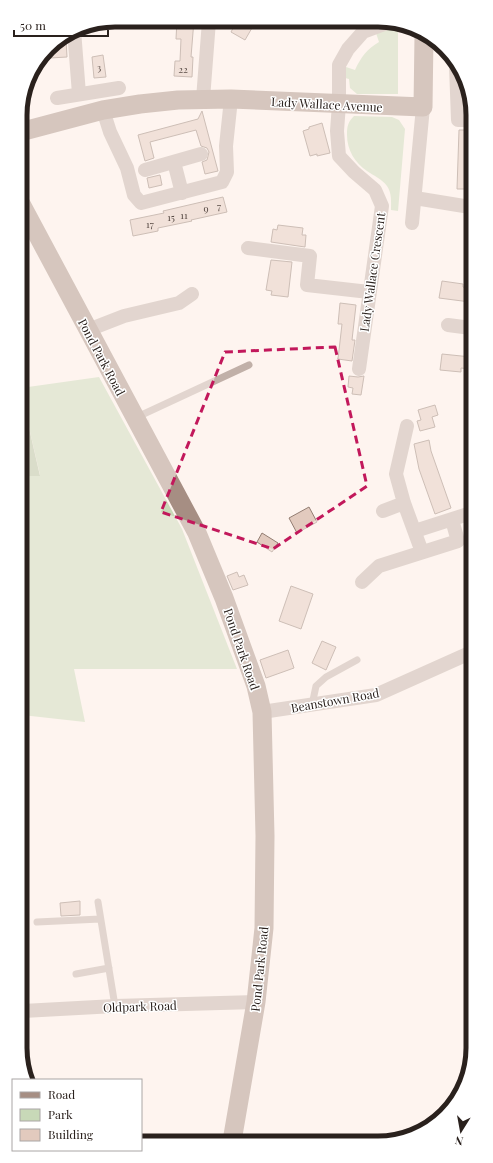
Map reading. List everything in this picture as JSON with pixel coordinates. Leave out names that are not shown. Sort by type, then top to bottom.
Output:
[{"type":"main road","points":[[422,107],[424,40]]},
{"type":"main road","name":"Lady Wallace Avenue","points":[[27,130],[103,110],[140,104],[203,99],[422,107]]},
{"type":"main road","name":"Pond Park Road","points":[[27,217],[197,533],[246,656],[256,686],[262,712],[265,836],[264,928],[256,1002],[233,1136]]},
{"type":"street","points":[[203,99],[208,27]]},
{"type":"street","name":"Lady Wallace Crescent","points":[[358,369],[382,206],[375,190],[354,172],[339,156],[337,131],[339,65],[348,48],[363,32],[376,27]]},
{"type":"street","points":[[75,36],[79,94]]},
{"type":"street","points":[[456,76],[458,120],[466,120]]},
{"type":"street","points":[[57,98],[119,88]]},
{"type":"street","points":[[103,110],[110,132],[127,168],[134,196],[141,203],[222,182],[228,172],[226,146],[231,99]]},
{"type":"street","points":[[412,223],[422,107]]},
{"type":"street","points":[[145,170],[201,154]]},
{"type":"street","points":[[174,162],[182,193]]},
{"type":"street","points":[[415,198],[466,206]]},
{"type":"street","points":[[248,248],[310,256],[307,284],[369,292]]},
{"type":"street","points":[[88,330],[124,316],[179,303],[192,294]]},
{"type":"street","points":[[448,326],[466,328]]},
{"type":"street","points":[[407,426],[396,474],[404,503],[422,552]]},
{"type":"street","points":[[383,511],[404,503]]},
{"type":"street","points":[[415,531],[466,515]]},
{"type":"street","points":[[362,582],[379,566],[458,541],[452,520]]},
{"type":"street","name":"Beanstown Road","points":[[262,712],[376,695],[466,655]]},
{"type":"street","name":"Oldpark Road","points":[[27,1010],[256,1002]]},
{"type":"lane","points":[[135,418],[249,366]]},
{"type":"lane","points":[[312,705],[316,686],[326,677],[357,660]]},
{"type":"lane","points":[[98,902],[115,1006]]},
{"type":"lane","points":[[37,922],[100,919]]},
{"type":"lane","points":[[76,974],[109,968]]},
{"type":"highlighted area","points":[[335,347],[367,486],[273,549],[161,512],[225,352]]},
{"type":"green space","points":[[387,28],[398,30],[398,94],[357,94],[350,88],[349,79],[345,78],[346,67],[355,70],[365,54],[379,42],[376,33]]},
{"type":"green space","points":[[354,116],[392,117],[399,120],[405,129],[398,211],[391,210],[389,189],[387,186],[380,179],[363,168],[352,156],[347,141],[347,129],[349,122]]},
{"type":"green space","points":[[99,377],[182,529],[237,669],[74,669],[85,722],[27,716],[27,476],[40,475],[27,419],[27,387]]},
{"type":"green space","points":[[27,419],[40,476],[27,476]]},
{"type":"building","points":[[177,27],[193,27],[191,57],[193,57],[192,77],[174,76],[175,61],[180,61],[181,39],[176,39]]},
{"type":"building","points":[[234,27],[253,27],[245,40],[231,32]]},
{"type":"building","points":[[66,42],[67,57],[50,58],[50,56],[61,45]]},
{"type":"building","points":[[103,55],[106,77],[94,78],[92,57]]},
{"type":"building","points":[[202,111],[218,171],[205,174],[202,162],[207,160],[209,152],[207,148],[201,146],[196,130],[150,142],[154,158],[145,161],[138,135],[198,119]]},
{"type":"building","points":[[322,123],[330,153],[310,156],[303,131],[309,129],[309,127]]},
{"type":"building","points":[[459,130],[466,130],[466,189],[457,189]]},
{"type":"building","points":[[160,175],[162,185],[149,188],[147,178]]},
{"type":"building","points":[[223,197],[227,212],[158,228],[158,231],[133,236],[130,220],[164,213],[163,211]]},
{"type":"building","points":[[278,225],[303,228],[302,235],[306,235],[305,247],[271,242],[273,229],[277,230]]},
{"type":"building","points":[[271,260],[292,262],[288,297],[271,295],[272,291],[266,290]]},
{"type":"building","points":[[442,281],[463,284],[463,287],[466,288],[466,301],[439,298]]},
{"type":"building","points":[[340,303],[356,305],[352,340],[355,340],[352,361],[338,359],[342,324],[338,324]]},
{"type":"building","points":[[442,354],[466,356],[466,368],[461,368],[461,372],[440,370]]},
{"type":"building","points":[[349,376],[364,376],[361,395],[352,394],[353,388],[348,387]]},
{"type":"building","points":[[435,405],[438,415],[432,417],[435,427],[420,431],[417,421],[421,420],[418,410]]},
{"type":"building","points":[[429,440],[431,451],[451,508],[435,514],[419,469],[414,444]]},
{"type":"building","points":[[309,507],[317,522],[297,533],[289,518]]},
{"type":"building","points":[[262,533],[278,543],[272,552],[257,542]]},
{"type":"building","points":[[237,572],[239,577],[244,575],[248,585],[233,590],[227,576]]},
{"type":"building","points":[[291,586],[313,594],[301,629],[279,621]]},
{"type":"building","points":[[322,641],[336,647],[326,670],[312,663]]},
{"type":"building","points":[[288,650],[294,668],[266,678],[260,660]]},
{"type":"building","points":[[80,901],[80,915],[61,916],[60,903]]}]
